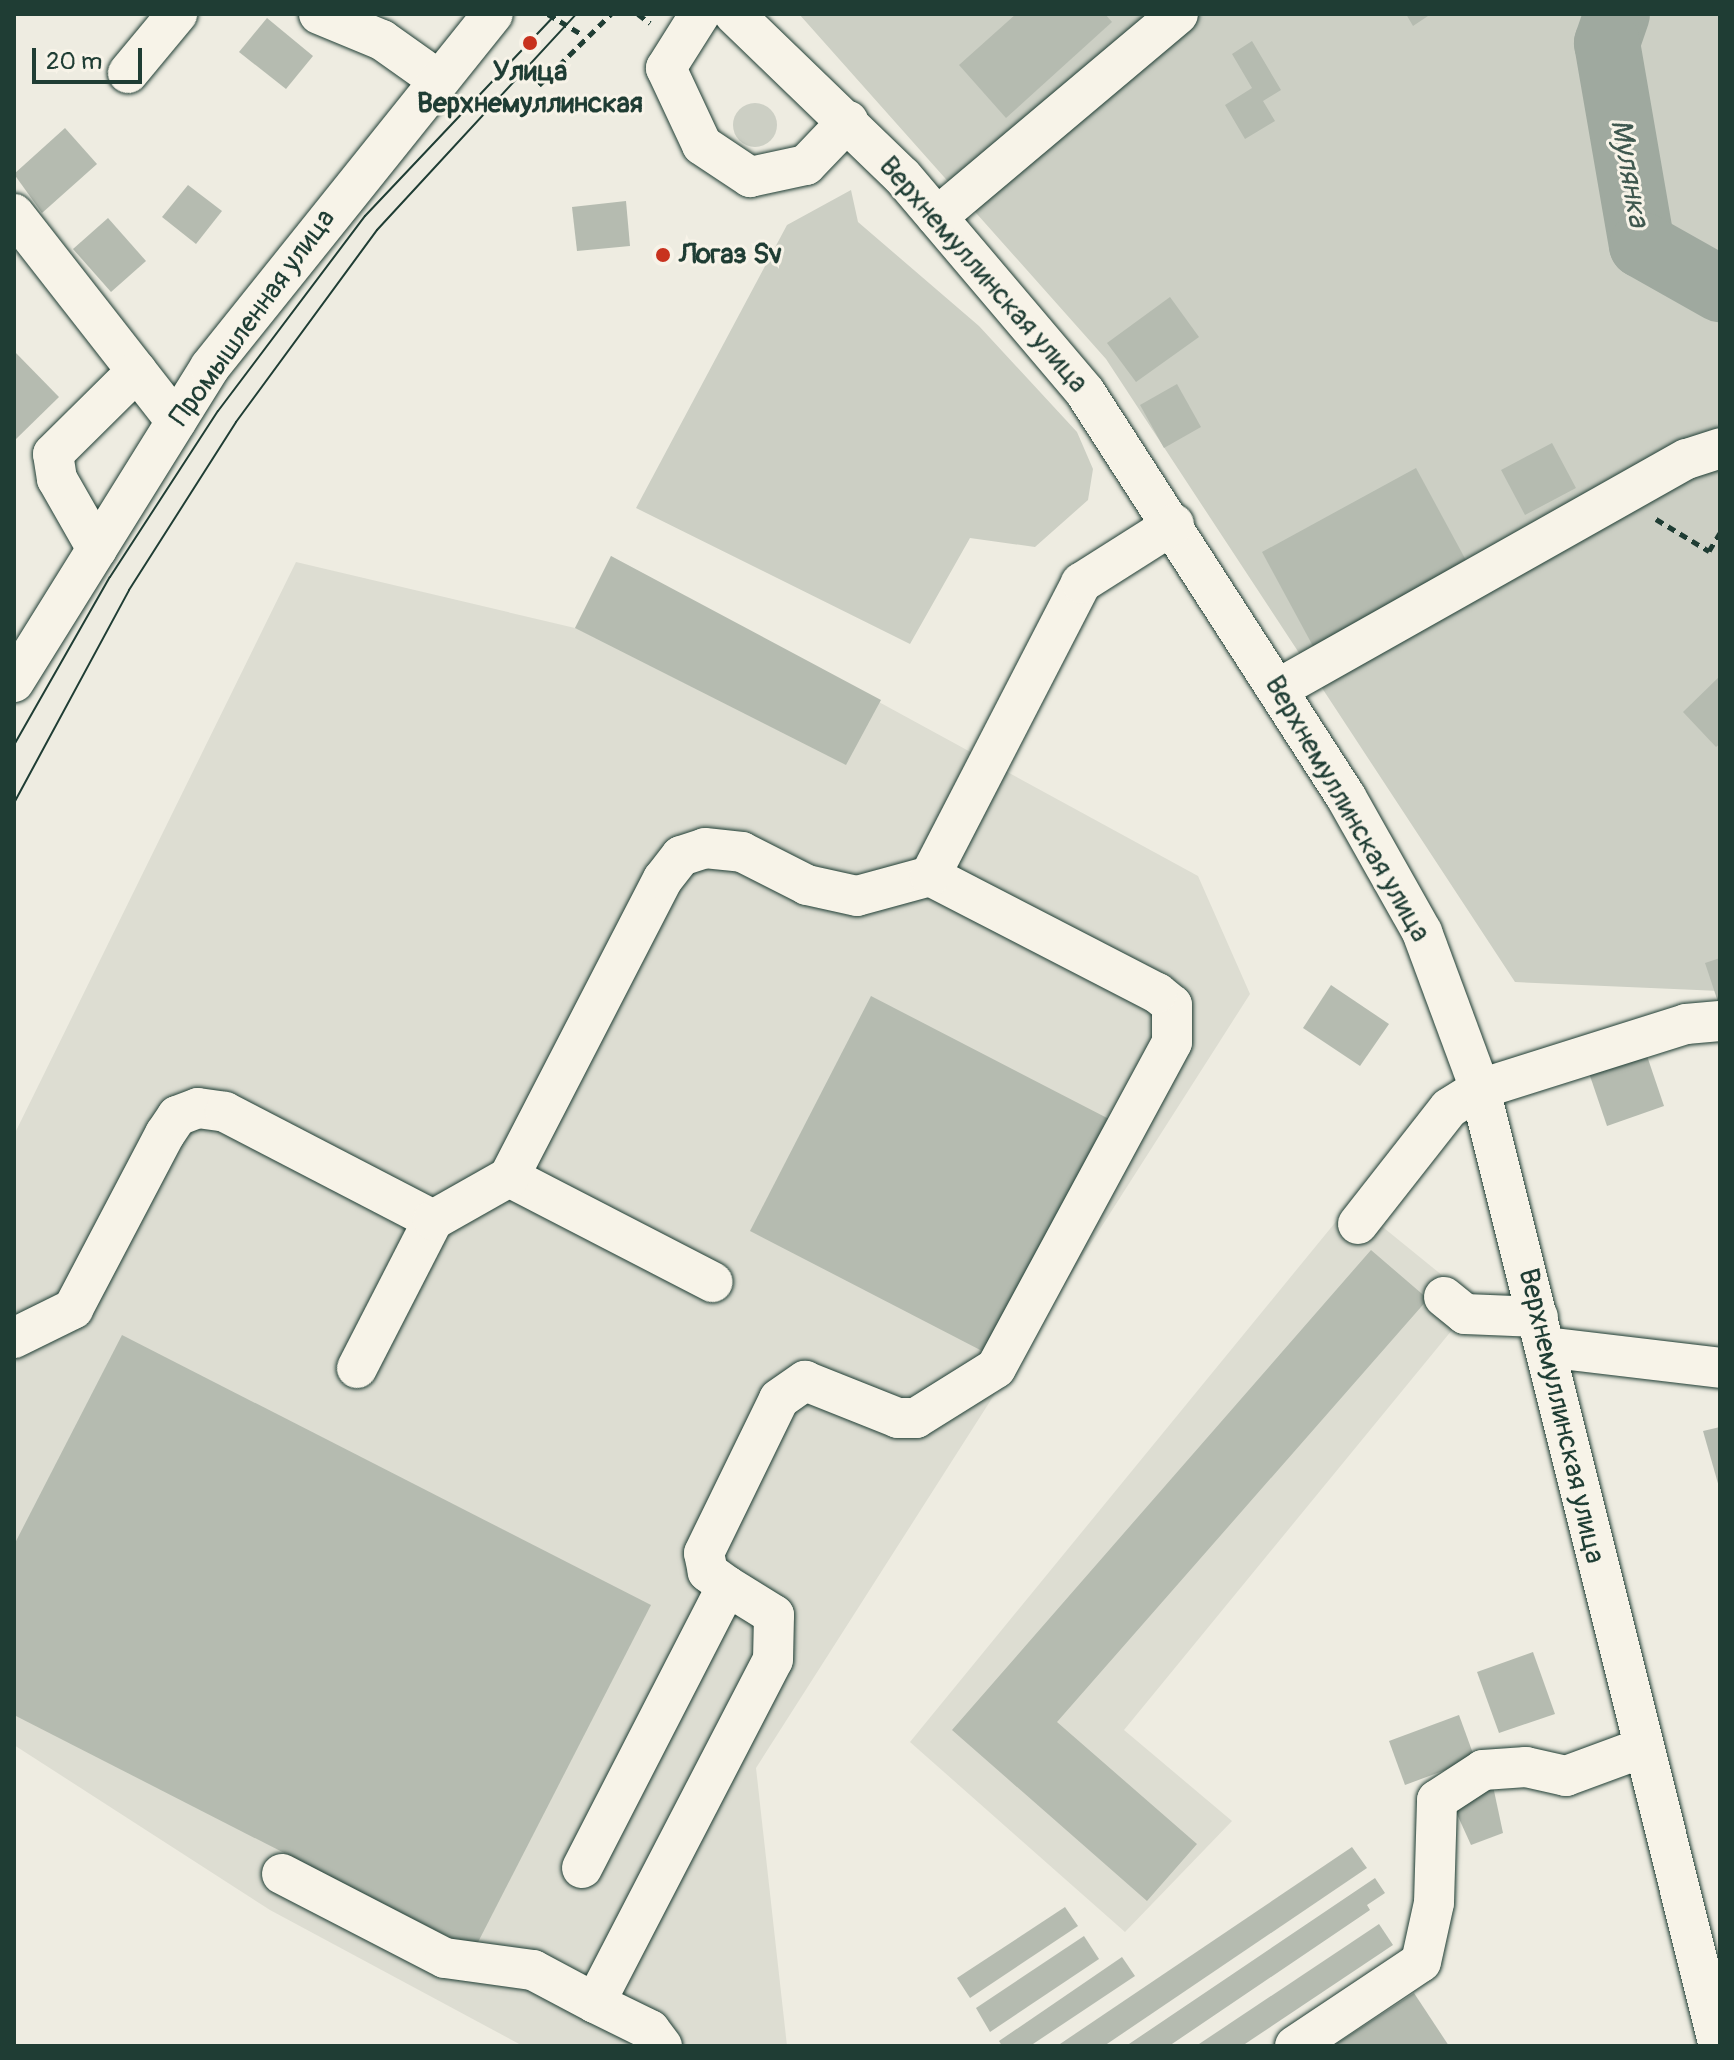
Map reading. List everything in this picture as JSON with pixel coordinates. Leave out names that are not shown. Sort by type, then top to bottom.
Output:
[{"type":"street","points":[[128,73],[177,14]]},
{"type":"street","points":[[319,14],[382,40],[437,79]]},
{"type":"street","name":"Промышленная улица","points":[[14,682],[210,367],[437,79],[493,14]]},
{"type":"street","points":[[700,14],[666,68],[702,145],[750,177],[806,165],[848,121]]},
{"type":"street","name":"Верхнемуллинская улица","points":[[734,14],[848,121],[937,217],[1085,392],[1174,524],[1278,689],[1422,932],[1480,1089],[1542,1332],[1639,1749],[1719,2046]]},
{"type":"street","points":[[937,217],[1178,14]]},
{"type":"street","points":[[14,214],[176,421]]},
{"type":"street","points":[[97,549],[57,479],[53,454],[137,371]]},
{"type":"street","points":[[1278,689],[1687,459],[1720,448]]},
{"type":"street","points":[[930,876],[1081,583],[1174,524]]},
{"type":"street","points":[[357,1368],[433,1220],[509,1177],[681,856],[705,848],[742,852],[807,885],[857,896],[930,876],[1157,993],[1172,1005],[1172,1042],[996,1368],[916,1418],[879,1411],[828,1384],[788,1386],[709,1534],[708,1572],[774,1615],[773,1660],[595,2003]]},
{"type":"street","points":[[1358,1224],[1449,1108],[1480,1089],[1686,1024],[1720,1021]]},
{"type":"street","points":[[14,1338],[73,1309],[165,1134],[177,1116],[198,1108],[225,1112],[433,1220]]},
{"type":"street","points":[[509,1177],[712,1282]]},
{"type":"street","points":[[1444,1297],[1465,1314],[1720,1368]]},
{"type":"street","points":[[582,1868],[727,1586]]},
{"type":"street","points":[[1295,2046],[1421,1962],[1434,1903],[1437,1800],[1483,1770],[1526,1767],[1566,1776],[1639,1749]]},
{"type":"street","points":[[282,1874],[445,1958],[533,1970],[650,2030],[662,2046]]},
{"type":"path","points":[[548,14],[583,35]]},
{"type":"path","points":[[539,85],[583,35],[611,14]]},
{"type":"path","points":[[1646,514],[1709,551],[1720,533]]},
{"type":"shaded area","points":[[799,14],[1720,14],[1720,991],[1515,982],[1106,359]]},
{"type":"shaded area","points":[[755,103],[771,109],[777,125],[771,141],[755,147],[739,141],[733,125],[739,109]]},
{"type":"shaded area","points":[[851,190],[858,222],[979,326],[1077,432],[1093,469],[1088,500],[1035,547],[970,538],[910,644],[636,508],[787,225]]},
{"type":"shaded area","points":[[611,556],[1198,876],[1250,994],[756,1768],[787,2046],[523,2046],[270,1910],[14,1745],[14,1135],[296,562],[575,628]]},
{"type":"shaded area","points":[[1352,1202],[1475,1302],[1124,1730],[1232,1821],[1125,1932],[910,1742]]},
{"type":"building","points":[[1016,14],[1105,14],[1112,22],[1006,118],[959,65]]},
{"type":"building","points":[[1406,14],[1431,14],[1413,26]]},
{"type":"building","points":[[267,18],[313,56],[286,89],[239,52]]},
{"type":"building","points":[[1252,41],[1281,90],[1263,101],[1275,121],[1245,139],[1225,105],[1252,88],[1232,54]]},
{"type":"building","points":[[65,128],[97,164],[42,213],[14,174]]},
{"type":"building","points":[[188,185],[222,211],[196,244],[162,217]]},
{"type":"building","points":[[626,201],[630,246],[577,251],[572,207]]},
{"type":"building","points":[[108,218],[146,261],[111,292],[73,249]]},
{"type":"building","points":[[1170,297],[1199,337],[1136,382],[1107,343]]},
{"type":"building","points":[[14,351],[59,397],[14,441]]},
{"type":"building","points":[[1177,384],[1201,427],[1164,448],[1140,405]]},
{"type":"building","points":[[1552,443],[1576,488],[1525,515],[1501,470]]},
{"type":"building","points":[[1416,468],[1468,564],[1314,648],[1262,552]]},
{"type":"building","points":[[611,556],[881,700],[846,765],[575,628]]},
{"type":"building","points":[[1720,676],[1720,744],[1716,747],[1683,712]]},
{"type":"building","points":[[1720,958],[1720,1004],[1719,1005],[1705,963]]},
{"type":"building","points":[[1331,985],[1389,1024],[1360,1066],[1303,1028]]},
{"type":"building","points":[[871,996],[1109,1119],[988,1354],[750,1231]]},
{"type":"building","points":[[1645,1050],[1664,1106],[1607,1126],[1588,1070]]},
{"type":"building","points":[[1371,1250],[1428,1299],[1057,1722],[1197,1844],[1147,1901],[952,1730]]},
{"type":"building","points":[[122,1335],[651,1605],[474,1950],[14,1715],[14,1545]]},
{"type":"building","points":[[1720,1427],[1720,1487],[1719,1487],[1703,1431]]},
{"type":"building","points":[[1533,1652],[1555,1714],[1499,1733],[1477,1672]]},
{"type":"building","points":[[1459,1715],[1475,1759],[1405,1785],[1389,1741]]},
{"type":"building","points":[[1493,1786],[1503,1833],[1471,1845],[1451,1801]]},
{"type":"building","points":[[1352,1847],[1367,1868],[1104,2046],[1057,2046]]},
{"type":"building","points":[[1375,1878],[1385,1893],[1367,1905],[1370,1910],[1169,2046],[1126,2046]]},
{"type":"building","points":[[1065,1907],[1078,1926],[970,1998],[957,1978]]},
{"type":"building","points":[[1379,1924],[1393,1945],[1242,2046],[1196,2046]]},
{"type":"building","points":[[1084,1936],[1099,1959],[990,2032],[976,2008]]},
{"type":"building","points":[[1122,1957],[1135,1976],[1030,2046],[1002,2046],[999,2041]]},
{"type":"building","points":[[1414,1993],[1449,2046],[1333,2046]]},
{"type":"waterway","name":"Мулянка","points":[[1617,14],[1607,43],[1642,245],[1720,289]]},
{"type":"tram line","points":[[14,745],[110,577],[218,411],[365,216],[556,14]]},
{"type":"tram line","points":[[14,803],[129,590],[236,422],[377,230],[576,14]]},
{"type":"place","name":"Улица Верхнемуллинская","points":[[530,43]]},
{"type":"place","name":"Логаз Sv","points":[[663,255]]}]
